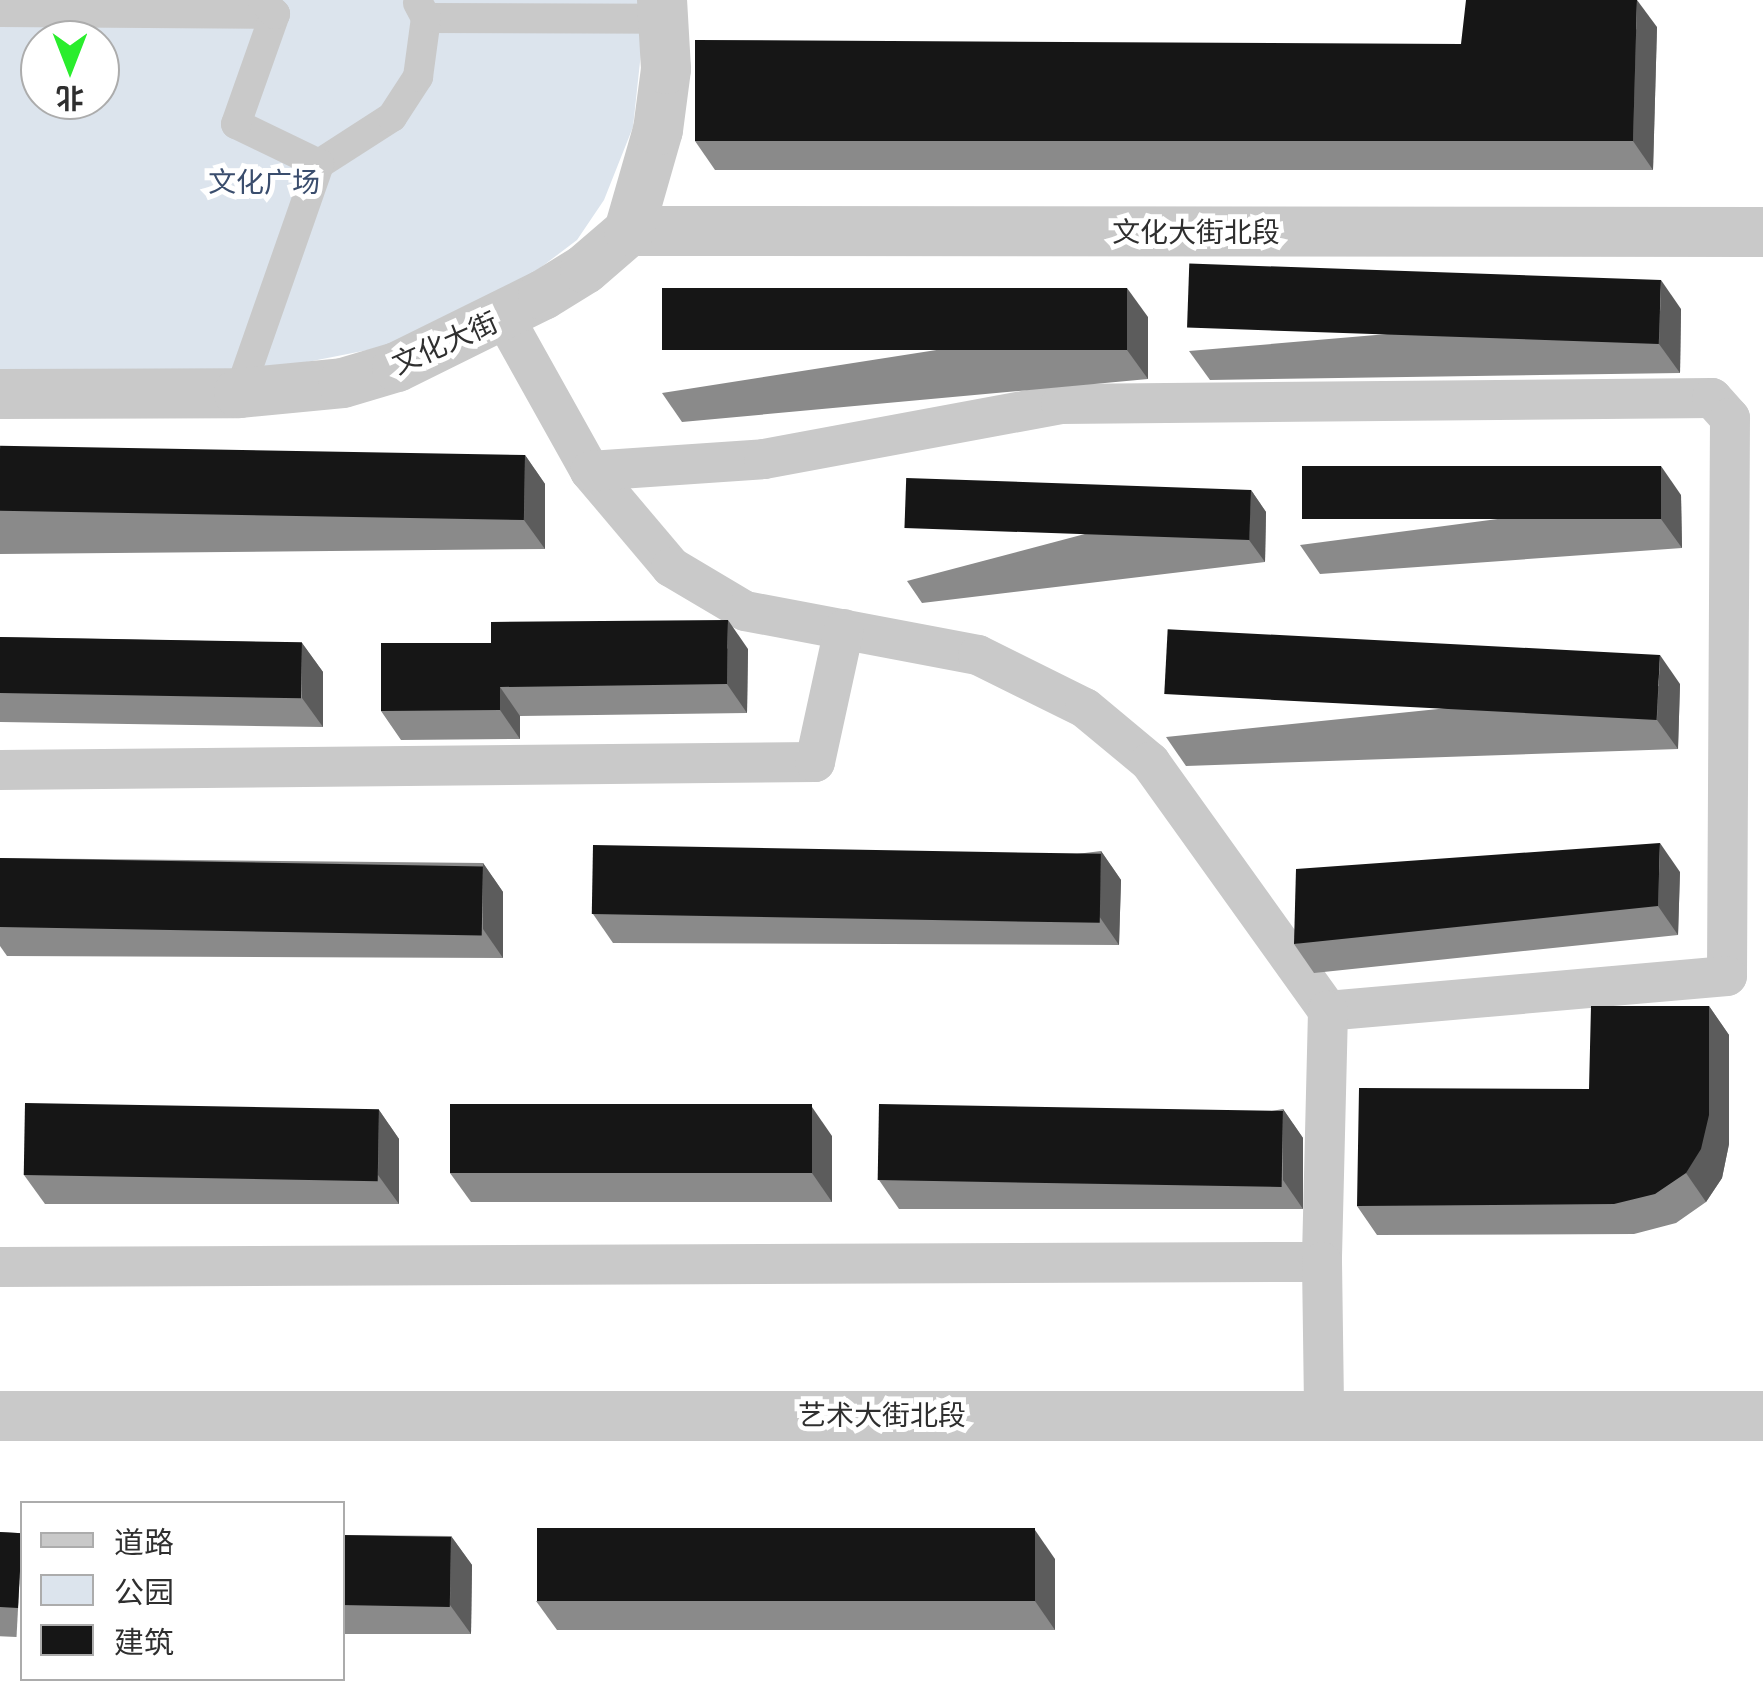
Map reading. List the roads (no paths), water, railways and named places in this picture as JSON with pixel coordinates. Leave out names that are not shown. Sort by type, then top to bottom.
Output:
[{"type":"street","points":[[0,12],[269,7],[236,124],[319,164]]},
{"type":"street","points":[[239,393],[319,164],[392,118],[418,77],[421,9],[664,10],[658,130],[630,232]]},
{"type":"street","name":"文化大街北段","points":[[630,232],[1763,232]]},
{"type":"street","name":"文化大街","points":[[0,394],[239,393],[343,384],[396,367],[504,317],[585,270],[630,232]]},
{"type":"street","points":[[504,317],[590,471],[671,566],[745,611],[978,655],[1086,708],[1150,762],[1328,1010],[1322,1262],[1324,1414]]},
{"type":"street","points":[[590,471],[764,460],[1061,404],[1712,398],[1730,418],[1727,976],[1328,1010]]},
{"type":"street","points":[[0,770],[815,762],[844,629]]},
{"type":"street","points":[[0,1267],[1322,1262]]},
{"type":"street","name":"艺术大街北段","points":[[0,1416],[1763,1416]]},
{"type":"park label","name":"文化广场","points":[[264,182]]}]
